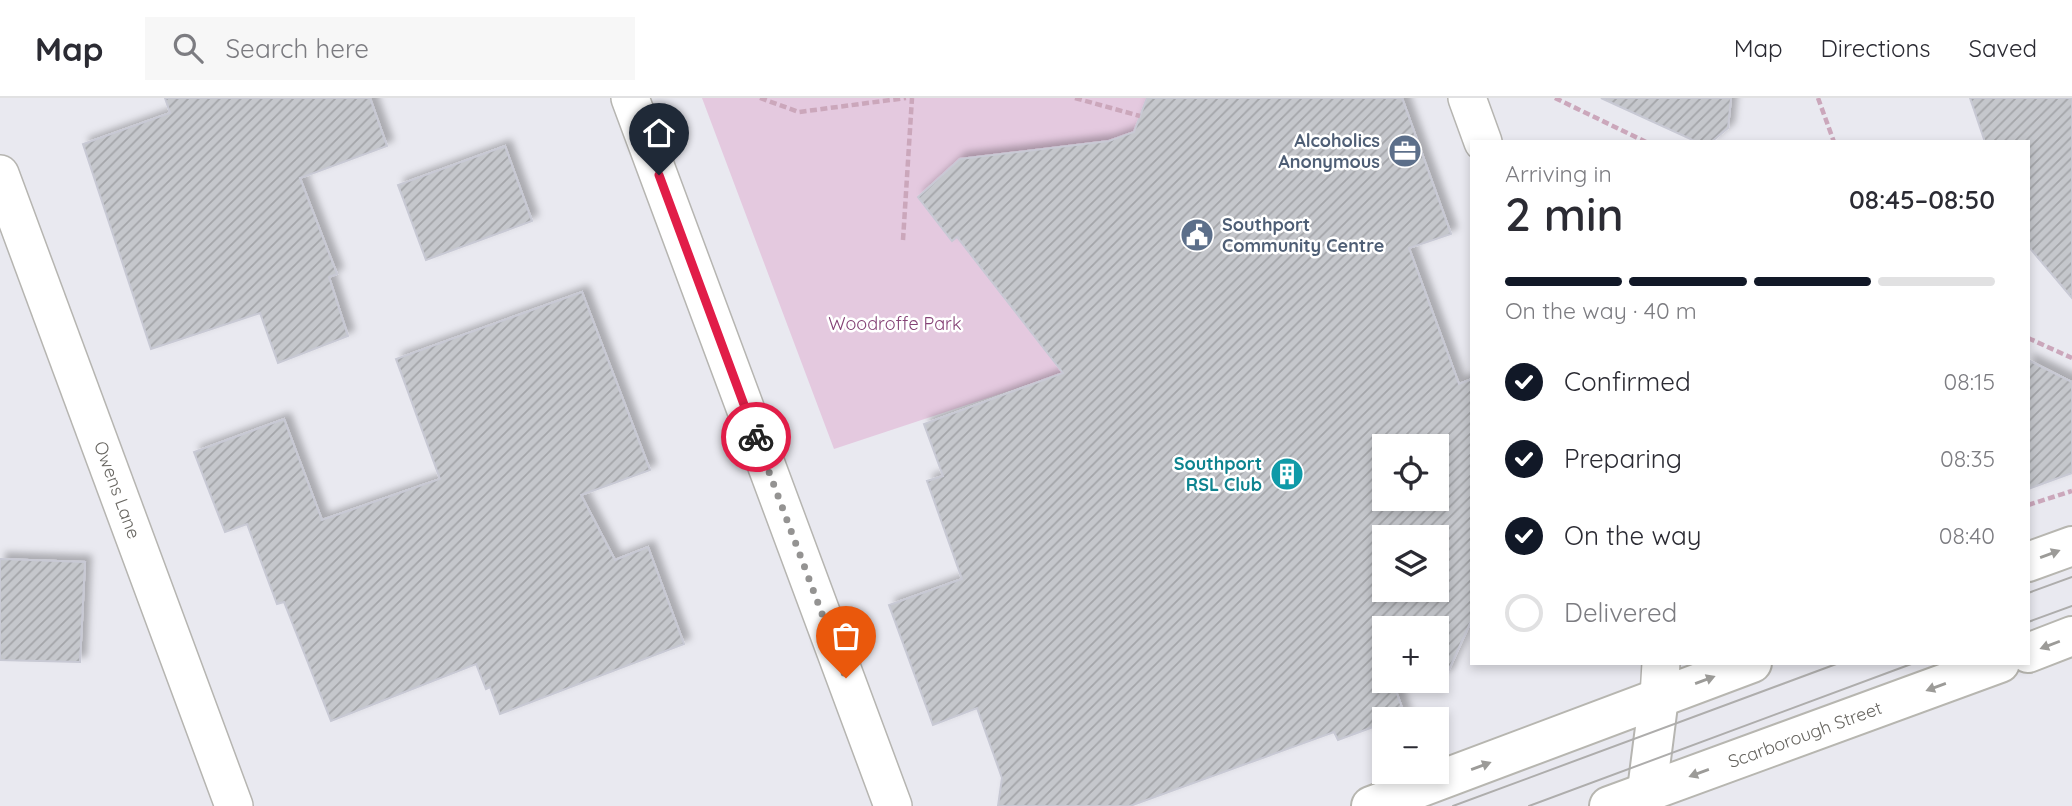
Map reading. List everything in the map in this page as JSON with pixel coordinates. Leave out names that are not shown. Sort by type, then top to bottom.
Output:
[{"type":"main road","points":[[2030,561],[2072,546]]},
{"type":"main road","points":[[2030,652],[2072,636]]},
{"type":"main road","points":[[1371,806],[1660,680],[1741,665]]},
{"type":"main road","name":"Scarborough Street","points":[[1609,806],[1645,799],[1995,665]]},
{"type":"main road","points":[[1645,799],[1660,680]]},
{"type":"street","points":[[630,98],[893,806]]},
{"type":"street","points":[[1467,98],[1482,140]]},
{"type":"street","name":"Owens Lane","points":[[0,174],[234,806]]},
{"type":"path","points":[[760,98],[799,112],[906,98]]},
{"type":"path","points":[[903,240],[912,98]]},
{"type":"path","points":[[1075,98],[1140,116]]},
{"type":"path","points":[[1555,98],[1642,140]]},
{"type":"path","points":[[1818,98],[1833,140]]},
{"type":"path","points":[[2030,339],[2072,358]]},
{"type":"path","points":[[2030,504],[2072,491]]},
{"type":"green space","name":"Woodroffe Park","points":[[702,98],[1147,98],[1134,132],[1109,141],[960,159],[918,196],[952,240],[957,237],[1063,373],[834,449]]},
{"type":"building","points":[[165,98],[370,98],[387,146],[300,178],[337,274],[329,277],[348,336],[278,363],[260,313],[151,349],[83,144],[170,113]]},
{"type":"building","points":[[1147,98],[1402,98],[1451,234],[1409,248],[1459,384],[1470,380],[1470,623],[1449,670],[1449,616],[1372,616],[1372,693],[1397,693],[1402,707],[1372,707],[1372,727],[1338,740],[1334,732],[1130,806],[998,806],[1002,778],[977,708],[933,725],[889,605],[962,579],[927,481],[943,476],[924,424],[1063,373],[957,237],[952,241],[918,197],[960,159],[1109,141],[1134,132]]},
{"type":"building","points":[[1601,98],[1731,98],[1728,128],[1713,140],[1693,140]]},
{"type":"building","points":[[1970,98],[2072,98],[2072,298],[2030,248],[2030,140],[1984,140]]},
{"type":"building","points":[[505,146],[532,221],[426,260],[398,185]]},
{"type":"building","points":[[582,292],[650,470],[581,495],[615,560],[648,547],[684,644],[500,714],[490,687],[486,689],[476,664],[331,721],[284,602],[277,604],[247,524],[225,532],[194,452],[284,419],[322,520],[440,479],[396,359]]},
{"type":"building","points":[[2030,361],[2072,382],[2072,473],[2030,488]]},
{"type":"building","points":[[0,559],[85,562],[80,662],[0,660]]},
{"type":"tram line","points":[[2030,592],[2072,577]]},
{"type":"tram line","points":[[2030,621],[2072,606]]},
{"type":"tram line","points":[[1453,806],[1834,665]]},
{"type":"tram line","points":[[1529,806],[1909,665]]},
{"type":"way so far","points":[[756,437],[846,678]]},
{"type":"place","name":"Alcoholics Anonymous","points":[[1405,151]]},
{"type":"place","name":"Southport Community Centre","points":[[1197,235]]},
{"type":"place","name":"Southport RSL Club","points":[[1287,474]]},
{"type":"route","points":[[659,175],[756,437]]}]
